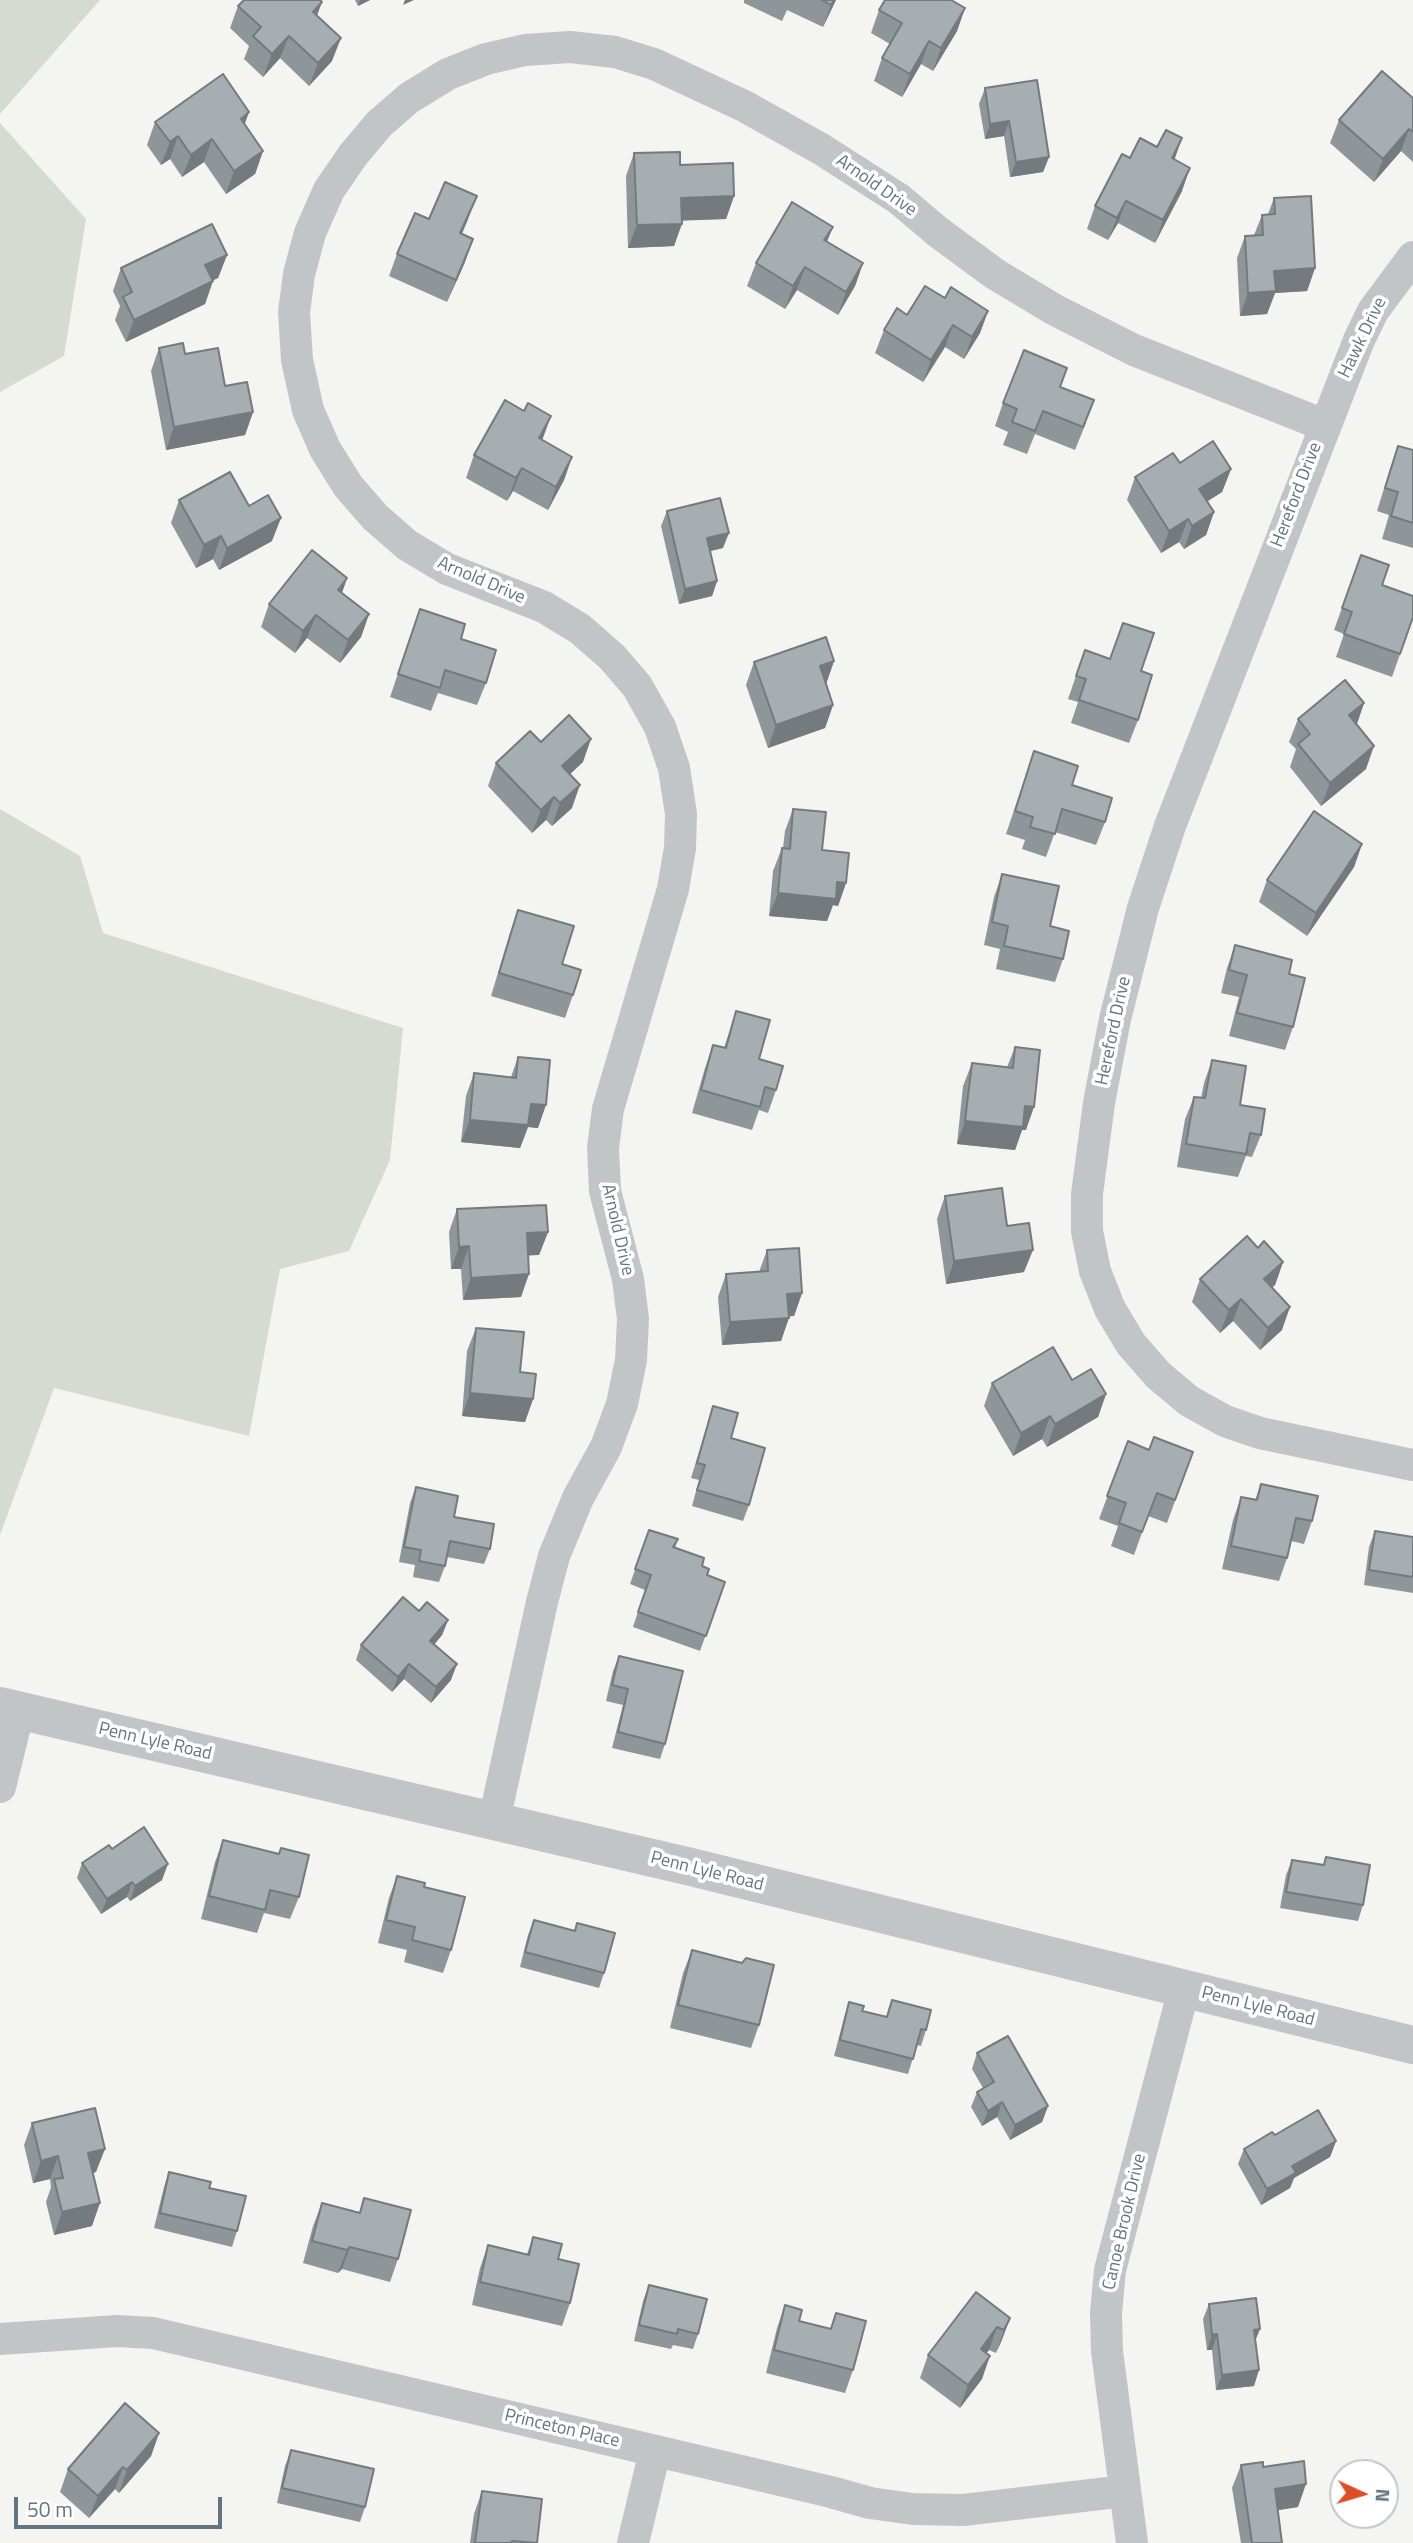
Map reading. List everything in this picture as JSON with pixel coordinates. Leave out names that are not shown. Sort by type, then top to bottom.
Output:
[{"type":"street","name":"Arnold Drive","points":[[494,1821],[554,1556],[578,1498],[606,1447],[622,1404],[631,1360],[633,1319],[628,1279],[605,1191],[603,1148],[608,1109],[673,889],[680,849],[681,814],[674,768],[660,727],[637,687],[612,657],[580,629],[544,607],[447,569],[407,545],[366,507],[348,486],[325,449],[309,410],[300,372],[295,312],[299,274],[310,233],[329,190],[379,124],[409,98],[448,74],[486,59],[525,50],[570,47],[615,52],[654,64],[722,95],[821,149],[899,199],[995,274],[1055,310],[1134,351],[1324,425]]},
{"type":"street","name":"Hawk Drive","points":[[1324,425],[1373,311],[1413,257]]},
{"type":"street","name":"Hereford Drive","points":[[1324,425],[1170,826],[1143,908],[1115,1019],[1099,1103],[1087,1194],[1087,1231],[1095,1271],[1110,1309],[1131,1344],[1158,1375],[1189,1401],[1225,1421],[1260,1433],[1413,1465]]},
{"type":"street","name":"Penn Lyle Road","points":[[9,1708],[494,1821],[1413,2045]]},
{"type":"street","points":[[0,1787],[9,1708]]},
{"type":"street","name":"Canoe Brook Drive","points":[[1132,2543],[1107,2351],[1105,2313],[1110,2270],[1184,1989]]},
{"type":"street","name":"Princeton Place","points":[[0,2339],[117,2331],[153,2333],[870,2503],[913,2509],[963,2510],[1125,2491]]},
{"type":"street","points":[[633,2543],[655,2451]]},
{"type":"shaded area","points":[[0,0],[100,0],[0,114]]},
{"type":"shaded area","points":[[0,123],[86,219],[64,356],[0,392]]},
{"type":"shaded area","points":[[0,809],[80,856],[103,933],[403,1028],[390,1160],[349,1251],[280,1269],[249,1436],[54,1388],[0,1535]]},
{"type":"building","points":[[244,0],[320,0],[322,2],[313,12],[341,38],[318,63],[289,36],[272,54],[253,36],[261,27],[238,6]]},
{"type":"building","points":[[885,0],[951,0],[965,8],[941,48],[929,41],[910,74],[882,58],[902,23],[879,10]]},
{"type":"building","points":[[1382,71],[1413,98],[1413,132],[1409,129],[1383,159],[1339,120]]},
{"type":"building","points":[[223,74],[249,112],[241,119],[263,151],[234,171],[212,139],[191,155],[178,136],[170,142],[155,122]]},
{"type":"building","points":[[1037,80],[1049,157],[1016,162],[1009,121],[990,124],[985,88]]},
{"type":"building","points":[[1166,130],[1182,138],[1172,158],[1190,168],[1163,220],[1126,201],[1117,218],[1095,206],[1122,154],[1130,158],[1140,138],[1157,147]]},
{"type":"building","points":[[680,152],[680,165],[733,163],[734,196],[681,198],[682,224],[637,225],[634,153]]},
{"type":"building","points":[[445,182],[477,196],[460,233],[473,239],[456,280],[397,254],[415,213],[429,219]]},
{"type":"building","points":[[1311,196],[1315,268],[1274,271],[1276,291],[1248,293],[1245,236],[1263,235],[1262,215],[1275,214],[1274,198]]},
{"type":"building","points":[[792,202],[833,227],[824,240],[863,263],[846,292],[805,267],[793,286],[756,263]]},
{"type":"building","points":[[212,224],[227,255],[205,265],[213,281],[134,320],[123,297],[132,292],[121,268]]},
{"type":"building","points":[[925,286],[945,298],[951,287],[988,311],[972,337],[953,325],[931,360],[884,330],[897,308],[907,315]]},
{"type":"building","points":[[183,343],[185,354],[218,348],[225,386],[247,382],[253,412],[174,427],[159,348]]},
{"type":"building","points":[[1024,350],[1067,368],[1060,387],[1094,400],[1083,427],[1043,411],[1035,431],[1012,422],[1017,409],[1003,403]]},
{"type":"building","points":[[505,400],[524,411],[528,403],[551,416],[539,438],[572,457],[556,487],[522,468],[516,478],[474,455]]},
{"type":"building","points":[[1213,441],[1231,469],[1199,489],[1214,512],[1192,526],[1188,519],[1169,531],[1135,477],[1173,453],[1180,463]]},
{"type":"building","points":[[1398,446],[1413,450],[1413,523],[1391,516],[1398,492],[1385,488]]},
{"type":"building","points":[[230,472],[249,506],[268,495],[281,518],[227,548],[221,536],[204,545],[179,500]]},
{"type":"building","points":[[720,498],[729,533],[707,538],[717,581],[685,589],[667,511]]},
{"type":"building","points":[[312,550],[347,578],[338,590],[369,614],[348,640],[316,615],[303,631],[269,604]]},
{"type":"building","points":[[1361,555],[1389,565],[1382,585],[1413,596],[1413,617],[1400,654],[1344,634],[1352,612],[1342,608]]},
{"type":"building","points":[[420,609],[465,624],[461,639],[496,650],[486,683],[445,670],[440,688],[398,674]]},
{"type":"building","points":[[1123,623],[1154,633],[1141,671],[1152,675],[1138,720],[1079,700],[1086,679],[1076,676],[1085,650],[1110,659]]},
{"type":"building","points":[[826,637],[834,661],[820,666],[833,705],[776,725],[754,662]]},
{"type":"building","points":[[1345,680],[1364,703],[1349,715],[1374,746],[1330,783],[1298,744],[1310,734],[1298,719]]},
{"type":"building","points":[[569,715],[591,739],[562,766],[580,785],[560,803],[554,797],[541,810],[496,763],[530,731],[541,742]]},
{"type":"building","points":[[1034,751],[1078,766],[1072,785],[1112,798],[1105,822],[1062,809],[1055,834],[1030,827],[1033,817],[1015,811]]},
{"type":"building","points":[[793,809],[826,812],[822,850],[849,853],[846,883],[837,882],[836,899],[778,893],[782,848],[790,849]]},
{"type":"building","points":[[1314,811],[1362,844],[1316,913],[1267,880]]},
{"type":"building","points":[[1002,874],[1059,886],[1050,926],[1069,931],[1063,959],[1004,946],[1008,926],[992,922]]},
{"type":"building","points":[[518,910],[574,926],[562,964],[581,970],[573,995],[499,973]]},
{"type":"building","points":[[1235,945],[1292,960],[1289,974],[1305,978],[1293,1027],[1237,1013],[1247,975],[1229,970]]},
{"type":"building","points":[[736,1011],[770,1020],[759,1059],[783,1066],[776,1090],[765,1087],[760,1107],[701,1090],[713,1045],[726,1048]]},
{"type":"building","points":[[1015,1047],[1040,1050],[1034,1107],[1025,1106],[1023,1127],[965,1121],[972,1063],[1013,1068]]},
{"type":"building","points":[[518,1057],[550,1060],[546,1105],[531,1104],[528,1125],[470,1120],[474,1073],[516,1078]]},
{"type":"building","points":[[1212,1060],[1246,1066],[1240,1105],[1265,1109],[1261,1135],[1250,1133],[1246,1154],[1186,1144],[1194,1097],[1205,1098]]},
{"type":"building","points":[[1002,1188],[1007,1226],[1029,1223],[1033,1250],[954,1261],[945,1196]]},
{"type":"building","points":[[546,1205],[548,1232],[527,1233],[529,1274],[471,1278],[469,1246],[459,1247],[457,1209]]},
{"type":"building","points":[[1247,1236],[1258,1248],[1264,1241],[1283,1262],[1264,1279],[1290,1307],[1268,1328],[1241,1299],[1229,1310],[1200,1279]]},
{"type":"building","points":[[799,1248],[802,1293],[787,1294],[789,1318],[730,1322],[726,1274],[768,1271],[767,1250]]},
{"type":"building","points":[[476,1328],[524,1332],[520,1372],[536,1374],[533,1399],[470,1393]]},
{"type":"building","points":[[1053,1347],[1072,1380],[1091,1369],[1106,1394],[1055,1424],[1050,1416],[1021,1433],[992,1383]]},
{"type":"building","points":[[713,1406],[738,1413],[731,1438],[765,1448],[749,1505],[697,1490],[705,1465],[697,1463]]},
{"type":"building","points":[[1154,1437],[1193,1452],[1175,1500],[1157,1493],[1142,1532],[1119,1523],[1126,1503],[1107,1496],[1128,1441],[1149,1450]]},
{"type":"building","points":[[1261,1484],[1318,1496],[1312,1521],[1296,1518],[1287,1558],[1231,1546],[1241,1497],[1257,1500]]},
{"type":"building","points":[[416,1487],[458,1496],[454,1517],[494,1524],[490,1549],[450,1541],[445,1566],[419,1561],[421,1550],[404,1547]]},
{"type":"building","points":[[649,1530],[678,1539],[673,1547],[704,1558],[702,1566],[709,1569],[707,1575],[725,1582],[706,1636],[638,1612],[651,1575],[635,1569]]},
{"type":"building","points":[[1375,1531],[1413,1537],[1413,1577],[1369,1570]]},
{"type":"building","points":[[403,1597],[419,1611],[427,1602],[448,1620],[430,1641],[457,1664],[436,1687],[409,1664],[398,1677],[361,1645]]},
{"type":"building","points":[[619,1656],[683,1671],[665,1744],[618,1732],[628,1689],[612,1685]]},
{"type":"building","points":[[144,1827],[168,1864],[135,1886],[132,1882],[107,1899],[82,1863],[109,1845],[112,1849]]},
{"type":"building","points":[[223,1840],[279,1854],[281,1848],[309,1855],[299,1897],[270,1890],[265,1910],[209,1896]]},
{"type":"building","points":[[1326,1857],[1370,1865],[1363,1905],[1286,1892],[1292,1860],[1324,1865]]},
{"type":"building","points":[[397,1876],[425,1883],[424,1887],[465,1897],[451,1950],[412,1940],[415,1927],[386,1920]]},
{"type":"building","points":[[534,1920],[575,1931],[577,1923],[615,1933],[604,1973],[525,1952]]},
{"type":"building","points":[[692,1950],[742,1963],[746,1958],[774,1965],[759,2025],[678,2005]]},
{"type":"building","points":[[892,2000],[931,2010],[926,2030],[921,2029],[913,2059],[840,2040],[849,2002],[864,2006],[862,2011],[887,2017]]},
{"type":"building","points":[[1008,2036],[1048,2106],[1015,2125],[1002,2102],[988,2111],[977,2092],[994,2082],[977,2053]]},
{"type":"building","points":[[95,2108],[105,2149],[88,2153],[100,2203],[62,2212],[54,2179],[63,2178],[58,2156],[41,2161],[32,2123]]},
{"type":"building","points":[[1318,2110],[1336,2141],[1292,2166],[1296,2173],[1267,2189],[1244,2149]]},
{"type":"building","points":[[169,2172],[211,2182],[209,2188],[246,2196],[237,2231],[160,2213]]},
{"type":"building","points":[[364,2198],[411,2210],[398,2259],[312,2241],[322,2203],[360,2213]]},
{"type":"building","points":[[533,2237],[562,2244],[558,2259],[579,2264],[570,2303],[480,2282],[488,2245],[529,2255]]},
{"type":"building","points":[[649,2285],[707,2299],[698,2334],[678,2329],[677,2334],[639,2325]]},
{"type":"building","points":[[976,2292],[1010,2318],[1004,2330],[997,2327],[981,2349],[990,2356],[968,2385],[928,2355]]},
{"type":"building","points":[[1256,2298],[1260,2329],[1254,2330],[1259,2370],[1222,2375],[1217,2334],[1212,2335],[1209,2304]]},
{"type":"building","points":[[785,2305],[802,2310],[799,2321],[831,2329],[836,2313],[866,2321],[853,2370],[774,2350]]},
{"type":"building","points":[[125,2403],[159,2433],[127,2470],[123,2467],[98,2496],[68,2469]]},
{"type":"building","points":[[291,2450],[374,2469],[365,2507],[282,2488]]},
{"type":"building","points":[[1304,2461],[1306,2484],[1275,2489],[1282,2543],[1252,2543],[1241,2465],[1263,2462],[1263,2467]]},
{"type":"building","points":[[482,2491],[542,2499],[537,2543],[475,2543]]}]
